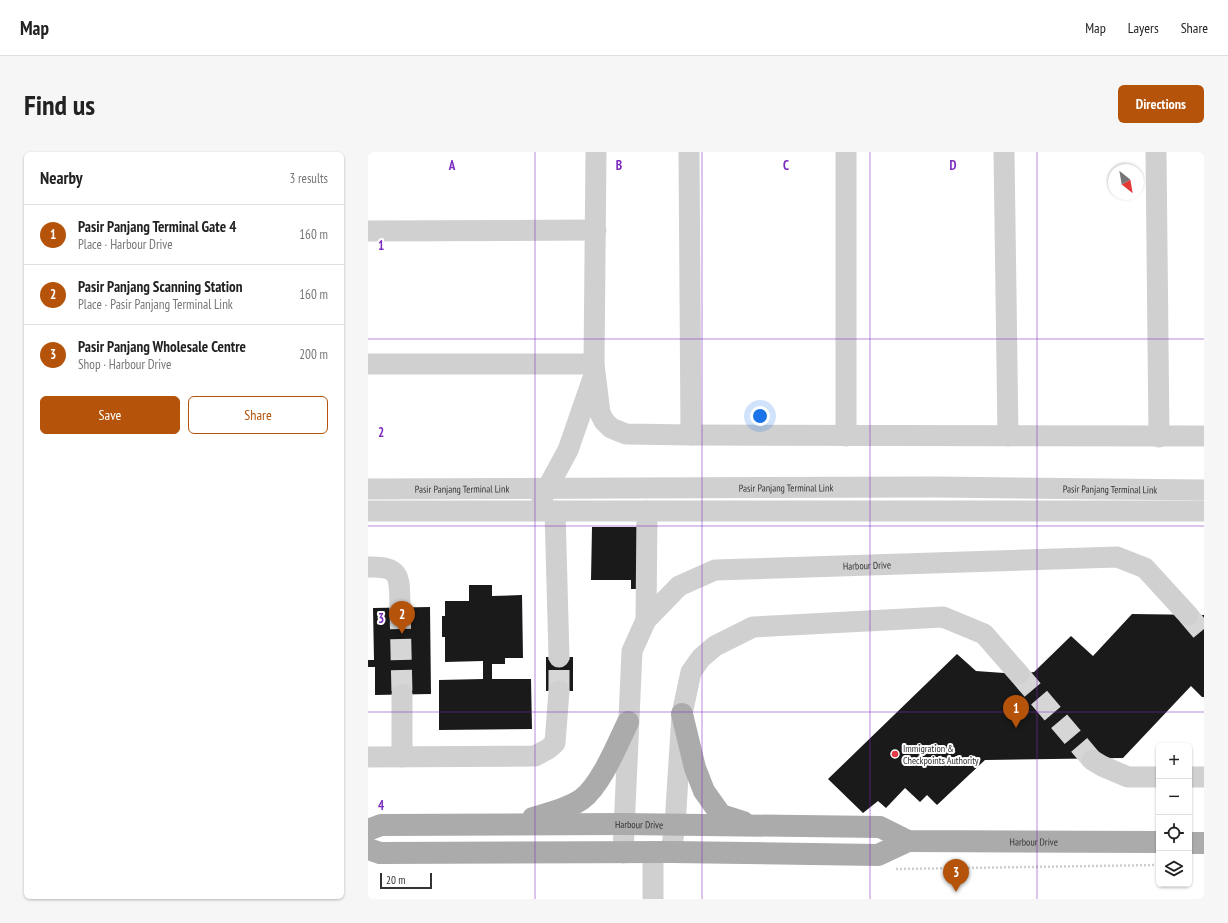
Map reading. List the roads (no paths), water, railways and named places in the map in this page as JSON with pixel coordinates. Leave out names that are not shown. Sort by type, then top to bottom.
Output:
[{"type":"main road","points":[[682,714],[695,768],[704,791],[721,814],[751,825]]},
{"type":"main road","points":[[511,825],[558,810],[582,798],[603,773],[628,722]]},
{"type":"main road","name":"Harbour Drive","points":[[368,830],[381,825],[623,824],[880,827],[908,841]]},
{"type":"main road","name":"Harbour Drive","points":[[368,849],[380,853],[662,852],[878,855],[908,841],[1156,842]]},
{"type":"main road","points":[[1192,842],[1204,843]]},
{"type":"street","points":[[596,152],[595,369],[600,413],[604,421],[611,428],[626,434],[690,435],[1204,436]]},
{"type":"street","points":[[689,152],[690,435]]},
{"type":"street","points":[[846,152],[846,436]]},
{"type":"street","points":[[1004,152],[1008,436]]},
{"type":"street","points":[[1156,152],[1159,437]]},
{"type":"street","points":[[368,231],[596,230]]},
{"type":"street","points":[[368,364],[595,369]]},
{"type":"street","points":[[533,512],[548,488],[568,450],[595,369]]},
{"type":"street","name":"Pasir Panjang Terminal Link","points":[[368,489],[936,487],[1204,490]]},
{"type":"street","points":[[368,511],[1204,511]]},
{"type":"street","points":[[555,511],[559,657]]},
{"type":"street","points":[[646,620],[647,511]]},
{"type":"street","name":"Harbour Drive","points":[[623,853],[623,824],[632,651],[646,620],[679,586],[715,570],[1117,557],[1145,568],[1188,615]]},
{"type":"street","points":[[368,567],[381,566],[391,569],[396,574],[399,583],[400,608]]},
{"type":"street","points":[[649,898],[662,852],[675,825],[682,714],[691,672],[701,658],[714,646],[754,626],[943,617],[984,634],[1019,674]]},
{"type":"street","points":[[368,757],[535,756],[548,750],[555,743],[559,691]]},
{"type":"street","points":[[402,694],[402,757]]},
{"type":"street","points":[[1092,760],[1128,777],[1156,777]]},
{"type":"street","points":[[1192,777],[1204,776]]},
{"type":"tunnel","points":[[400,608],[402,694]]},
{"type":"tunnel","points":[[1188,615],[1204,634]]},
{"type":"tunnel","points":[[559,657],[559,691]]},
{"type":"tunnel","points":[[1019,674],[1092,760]]},
{"type":"place","name":"Pasir Panjang Scanning Station","points":[[402,634]]},
{"type":"place","name":"Pasir Panjang Terminal Gate 4","points":[[1016,728]]},
{"type":"place","name":"Immigration & Checkpoints Authority","points":[[895,754]]},
{"type":"place","name":"Pasir Panjang Wholesale Centre","points":[[956,892]]}]
